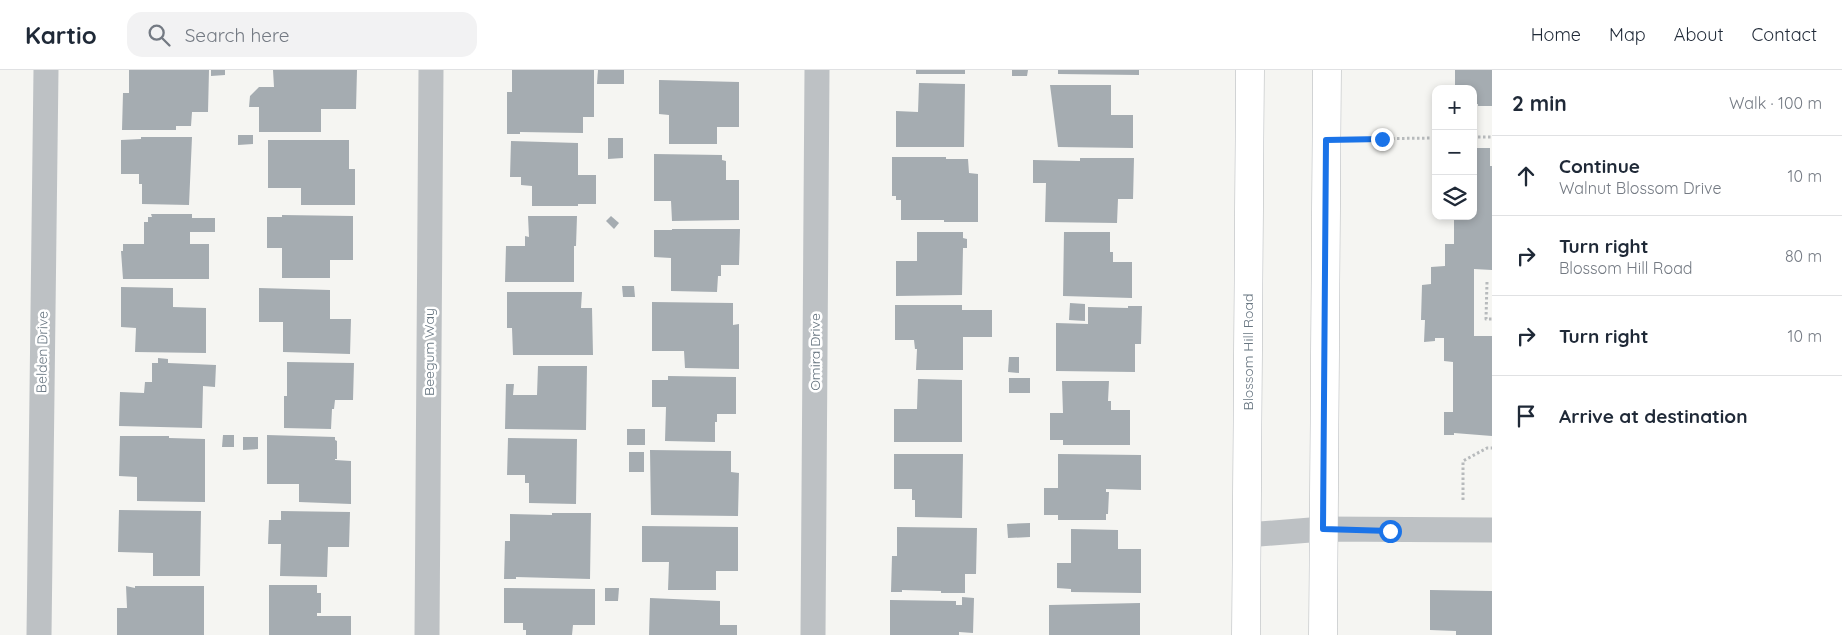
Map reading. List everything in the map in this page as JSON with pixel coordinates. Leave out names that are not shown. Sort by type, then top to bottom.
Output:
[{"type":"main road","name":"Blossom Hill Road","points":[[1246,635],[1250,70]]},
{"type":"main road","points":[[1323,635],[1327,70]]},
{"type":"street","name":"Belden Drive","points":[[39,635],[46,70]]},
{"type":"street","name":"Beegum Way","points":[[428,635],[432,70]]},
{"type":"street","name":"Omira Drive","points":[[813,635],[817,70]]},
{"type":"street","points":[[1247,536],[1323,529],[1390,531],[1492,530]]},
{"type":"path","points":[[1477,138],[1492,137]]},
{"type":"path","points":[[1326,140],[1432,138]]},
{"type":"path","points":[[1487,282],[1486,319],[1492,319]]},
{"type":"path","points":[[1462,529],[1463,461],[1487,448],[1492,448]]},
{"type":"building","points":[[129,70],[209,70],[208,112],[192,112],[191,126],[176,126],[176,130],[122,130],[123,93],[129,93]]},
{"type":"building","points":[[211,70],[225,70],[225,75],[211,76]]},
{"type":"building","points":[[273,70],[357,70],[356,109],[321,109],[321,132],[259,132],[259,107],[249,107],[250,96],[259,87],[274,87]]},
{"type":"building","points":[[512,70],[594,70],[594,117],[583,117],[583,133],[520,132],[520,134],[507,134],[507,92],[512,92]]},
{"type":"building","points":[[598,70],[624,70],[624,84],[597,84]]},
{"type":"building","points":[[916,70],[965,70],[965,74],[916,74]]},
{"type":"building","points":[[1012,70],[1028,70],[1027,76],[1012,76]]},
{"type":"building","points":[[1058,70],[1139,70],[1139,75],[1058,74]]},
{"type":"building","points":[[1455,70],[1492,70],[1492,106],[1478,106],[1477,85],[1455,85]]},
{"type":"building","points":[[659,80],[739,82],[739,127],[717,127],[717,144],[669,144],[669,115],[659,114]]},
{"type":"building","points":[[919,83],[965,84],[964,147],[896,147],[896,111],[918,112]]},
{"type":"building","points":[[1050,85],[1111,85],[1111,115],[1133,115],[1133,148],[1058,147]]},
{"type":"building","points":[[238,135],[253,135],[253,144],[238,145]]},
{"type":"building","points":[[141,137],[192,137],[189,205],[142,204],[142,184],[139,184],[139,174],[121,174],[121,140],[141,139]]},
{"type":"building","points":[[608,138],[623,138],[623,158],[608,159]]},
{"type":"building","points":[[268,140],[349,140],[349,169],[355,169],[355,205],[301,205],[301,188],[268,188]]},
{"type":"building","points":[[511,141],[578,143],[578,175],[596,175],[596,204],[532,206],[532,186],[521,185],[521,177],[510,177]]},
{"type":"building","points":[[1477,148],[1490,148],[1490,166],[1492,166],[1492,270],[1474,269],[1474,336],[1492,336],[1492,436],[1454,433],[1454,435],[1444,435],[1444,412],[1453,412],[1453,362],[1444,361],[1444,338],[1435,338],[1435,341],[1424,342],[1425,320],[1421,320],[1422,285],[1431,284],[1431,267],[1445,266],[1445,244],[1454,244],[1454,220],[1477,220]]},
{"type":"building","points":[[654,154],[722,155],[722,160],[726,161],[726,180],[739,180],[739,220],[672,221],[671,201],[654,201]]},
{"type":"building","points":[[892,157],[968,159],[969,173],[978,174],[978,222],[901,220],[901,200],[896,200],[896,196],[892,196]]},
{"type":"building","points":[[1080,158],[1134,158],[1133,199],[1118,199],[1117,223],[1045,222],[1046,183],[1033,183],[1033,160],[1080,161]]},
{"type":"building","points":[[151,214],[192,214],[192,218],[215,218],[215,232],[190,232],[190,244],[209,244],[209,279],[123,279],[121,251],[123,251],[123,244],[144,244],[144,222],[148,222],[148,217],[152,217]]},
{"type":"building","points":[[282,215],[353,216],[353,260],[330,260],[330,278],[282,278],[282,248],[267,248],[267,217],[282,217]]},
{"type":"building","points":[[528,216],[577,216],[576,246],[574,246],[574,282],[505,282],[506,246],[525,246],[525,236],[529,237]]},
{"type":"building","points":[[611,216],[619,223],[614,229],[606,221]]},
{"type":"building","points":[[740,229],[739,265],[721,265],[721,276],[718,276],[717,292],[671,291],[671,258],[654,257],[654,230]]},
{"type":"building","points":[[917,232],[963,232],[963,238],[967,239],[967,248],[963,248],[962,295],[896,296],[896,261],[917,261]]},
{"type":"building","points":[[1064,232],[1110,232],[1110,252],[1113,252],[1113,262],[1132,262],[1132,298],[1063,296]]},
{"type":"building","points":[[622,286],[634,286],[635,297],[623,297]]},
{"type":"building","points":[[121,287],[173,288],[173,307],[206,308],[206,353],[135,352],[136,328],[121,327]]},
{"type":"building","points":[[259,288],[330,290],[330,319],[351,319],[350,354],[283,352],[283,322],[259,322]]},
{"type":"building","points":[[507,292],[582,292],[581,308],[592,308],[593,355],[513,355],[512,328],[507,328]]},
{"type":"building","points":[[652,302],[733,303],[733,325],[739,324],[739,369],[685,368],[684,351],[652,351]]},
{"type":"building","points":[[1070,303],[1085,304],[1085,321],[1069,320]]},
{"type":"building","points":[[895,305],[962,305],[962,310],[992,310],[992,337],[963,337],[963,370],[916,370],[917,349],[915,349],[914,340],[895,340]]},
{"type":"building","points":[[1128,306],[1142,306],[1141,344],[1135,344],[1135,372],[1056,371],[1056,323],[1088,324],[1088,307],[1128,308]]},
{"type":"building","points":[[1009,357],[1019,357],[1019,373],[1008,372]]},
{"type":"building","points":[[158,358],[168,359],[168,363],[216,365],[215,387],[203,386],[202,428],[119,426],[120,392],[144,393],[145,382],[152,382],[152,363],[158,363]]},
{"type":"building","points":[[287,362],[354,363],[353,400],[335,400],[334,409],[332,409],[331,429],[284,428],[284,396],[287,396]]},
{"type":"building","points":[[538,366],[587,366],[586,430],[505,429],[506,384],[514,384],[513,395],[537,395]]},
{"type":"building","points":[[668,376],[736,377],[736,414],[717,414],[715,442],[665,441],[666,407],[652,407],[652,380],[668,380]]},
{"type":"building","points":[[1009,378],[1030,378],[1030,393],[1009,393]]},
{"type":"building","points":[[918,379],[962,380],[962,442],[894,442],[894,409],[917,409]]},
{"type":"building","points":[[1062,381],[1109,381],[1108,401],[1111,401],[1111,410],[1130,410],[1130,445],[1063,445],[1063,440],[1050,440],[1050,413],[1063,413]]},
{"type":"building","points":[[627,429],[645,429],[645,445],[627,445]]},
{"type":"building","points":[[223,435],[234,435],[234,447],[222,447]]},
{"type":"building","points":[[267,435],[335,437],[337,441],[337,459],[335,460],[351,461],[351,504],[299,502],[299,484],[267,484]]},
{"type":"building","points":[[120,436],[169,436],[169,438],[205,439],[205,502],[137,501],[137,477],[119,476]]},
{"type":"building","points":[[243,437],[258,437],[258,449],[243,450]]},
{"type":"building","points":[[508,438],[577,439],[576,504],[529,503],[529,483],[525,483],[525,475],[507,475]]},
{"type":"building","points":[[650,450],[731,451],[731,472],[739,473],[738,516],[651,515]]},
{"type":"building","points":[[629,452],[644,452],[644,472],[629,472]]},
{"type":"building","points":[[894,454],[963,454],[962,518],[915,517],[915,500],[912,500],[912,489],[894,489]]},
{"type":"building","points":[[1058,454],[1141,455],[1141,490],[1106,489],[1106,492],[1109,492],[1106,520],[1058,520],[1058,515],[1044,515],[1044,488],[1058,488]]},
{"type":"building","points":[[119,510],[201,511],[200,576],[153,576],[153,553],[118,552]]},
{"type":"building","points":[[281,511],[350,512],[349,547],[328,547],[327,577],[280,576],[281,544],[268,544],[269,520],[281,520]]},
{"type":"building","points":[[552,513],[591,513],[590,579],[516,577],[516,579],[504,579],[505,541],[510,541],[510,514],[552,515]]},
{"type":"building","points":[[1030,523],[1030,537],[1008,538],[1007,524]]},
{"type":"building","points":[[642,526],[738,527],[738,571],[716,571],[716,590],[668,590],[669,562],[642,562]]},
{"type":"building","points":[[897,527],[977,528],[976,574],[965,574],[965,593],[902,590],[902,592],[891,592],[892,556],[897,556]]},
{"type":"building","points":[[1071,529],[1118,530],[1118,549],[1141,549],[1141,593],[1071,592],[1071,589],[1057,588],[1057,563],[1071,563]]},
{"type":"building","points":[[269,585],[317,585],[317,593],[321,593],[321,613],[317,613],[317,616],[351,616],[351,635],[269,635]]},
{"type":"building","points":[[126,586],[135,588],[135,586],[204,586],[204,635],[117,635],[117,608],[127,608]]},
{"type":"building","points":[[504,588],[595,589],[595,625],[573,625],[572,635],[526,635],[526,630],[523,630],[523,623],[504,623]]},
{"type":"building","points":[[605,588],[619,588],[618,601],[605,601]]},
{"type":"building","points":[[1430,590],[1492,591],[1492,635],[1456,635],[1456,631],[1430,630]]},
{"type":"building","points":[[962,597],[974,598],[973,633],[959,632],[959,635],[890,635],[890,600],[956,601],[956,605],[962,605]]},
{"type":"building","points":[[650,598],[720,601],[720,625],[737,625],[737,635],[649,635]]},
{"type":"building","points":[[1140,603],[1140,635],[1049,635],[1049,605]]},
{"type":"route","points":[[1382,139],[1326,140],[1323,529],[1390,531]]}]
